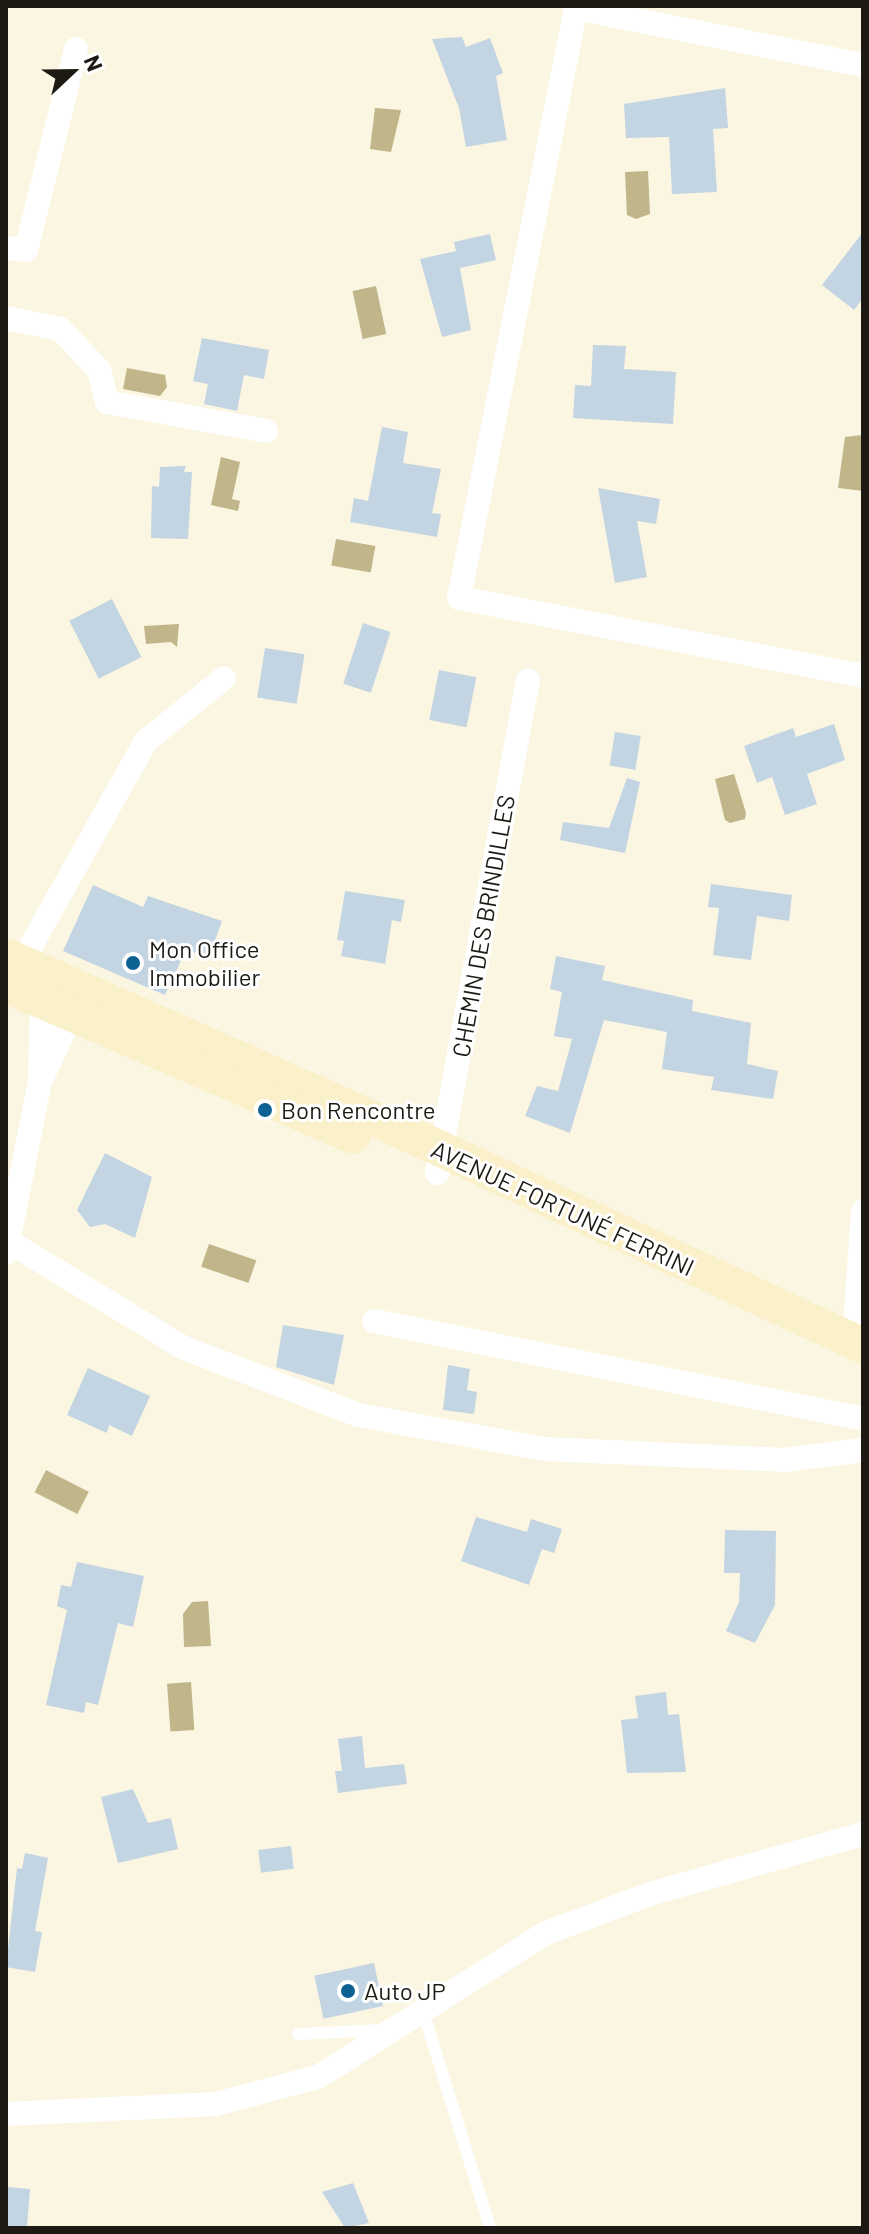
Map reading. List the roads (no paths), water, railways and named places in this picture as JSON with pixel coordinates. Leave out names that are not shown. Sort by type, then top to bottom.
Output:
[{"type":"main road","name":"AVENUE FORTUNÉ FERRINI","points":[[9,965],[59,999],[858,1344]]},
{"type":"street","points":[[861,58],[576,8],[459,598],[863,676]]},
{"type":"street","points":[[6,248],[26,250],[76,49]]},
{"type":"street","points":[[6,318],[60,329],[99,370],[107,402],[266,431]]},
{"type":"street","points":[[9,965],[146,741],[224,678]]},
{"type":"street","name":"CHEMIN DES BRINDILLES","points":[[439,1161],[528,680]]},
{"type":"street","points":[[59,999],[7,1247],[182,1347],[358,1415],[545,1449],[784,1460],[863,1450]]},
{"type":"street","points":[[40,1082],[59,999]]},
{"type":"street","points":[[858,1344],[863,1211]]},
{"type":"street","points":[[374,1321],[863,1419]]},
{"type":"street","points":[[6,2114],[216,2104],[318,2077],[546,1933],[653,1893],[863,1834]]},
{"type":"lane","points":[[423,2011],[490,2228]]},
{"type":"lane","points":[[298,2034],[393,2030]]},
{"type":"place","name":"Mon Office Immobilier","points":[[133,963]]},
{"type":"place","name":"Bon Rencontre","points":[[265,1110]]},
{"type":"place","name":"Auto JP","points":[[348,1991]]}]
